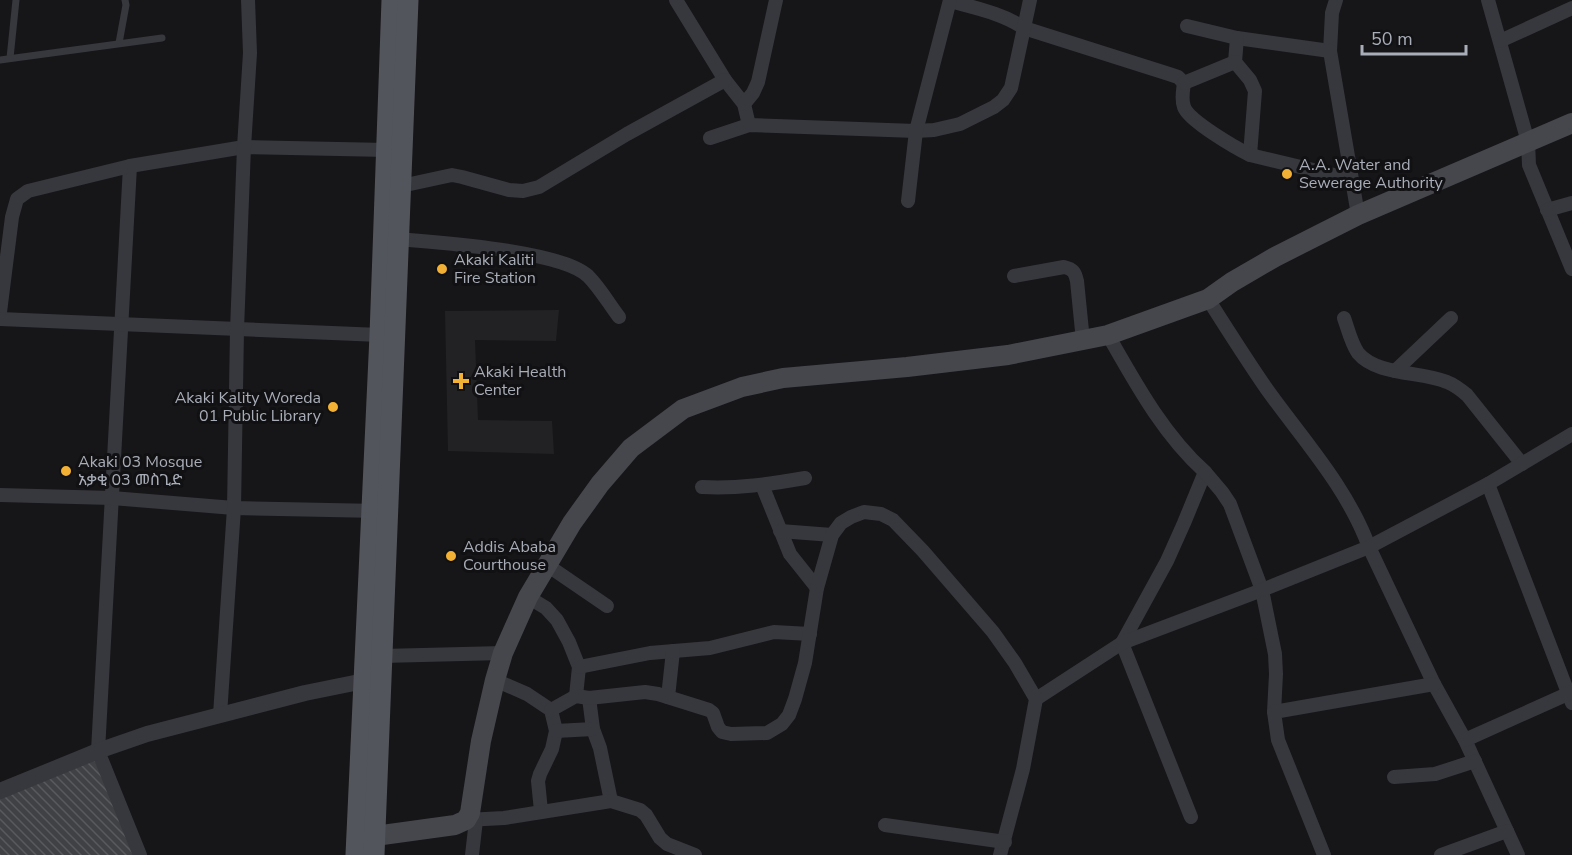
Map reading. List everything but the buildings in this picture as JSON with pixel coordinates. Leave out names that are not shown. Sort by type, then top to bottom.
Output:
[{"type":"main road","points":[[356,855],[372,680],[382,656],[379,511],[380,335],[392,0]]},
{"type":"main road","points":[[408,0],[399,239],[366,655],[372,680],[374,846],[471,820],[470,813],[481,741],[495,680],[503,653],[528,597],[577,515],[600,484],[631,448],[683,409],[742,387],[783,378],[1008,355],[1108,335],[1208,299],[1275,257],[1358,215],[1572,123]]},
{"type":"street","points":[[220,715],[234,508],[237,330],[250,53],[248,0]]},
{"type":"street","points":[[676,0],[725,81],[744,104],[749,125]]},
{"type":"street","points":[[744,104],[758,82],[776,0]]},
{"type":"street","points":[[908,201],[916,131],[950,0],[1004,16],[1024,28],[1178,77],[1184,83]]},
{"type":"street","points":[[710,138],[749,125],[916,131],[934,130],[960,124],[994,107],[1003,100],[1011,88],[1030,0]]},
{"type":"street","points":[[1336,0],[1332,13],[1330,51],[1358,215]]},
{"type":"street","points":[[1488,0],[1528,142],[1529,165],[1572,269]]},
{"type":"street","points":[[1500,41],[1572,8]]},
{"type":"street","points":[[1187,26],[1237,38],[1330,51]]},
{"type":"street","points":[[1237,38],[1235,62],[1250,80],[1255,91],[1250,155]]},
{"type":"street","points":[[1184,83],[1235,62]]},
{"type":"street","points":[[401,186],[452,175],[509,190],[523,191],[539,187],[627,134],[725,81]]},
{"type":"street","points":[[1184,83],[1182,97],[1184,108],[1191,117],[1236,148],[1250,155],[1351,179]]},
{"type":"street","points":[[0,312],[12,217],[17,199],[28,191],[130,166],[244,147],[387,150]]},
{"type":"street","points":[[130,166],[98,752],[137,854]]},
{"type":"street","points":[[1547,210],[1572,202]]},
{"type":"street","points":[[399,239],[476,247],[567,264],[587,276],[619,317]]},
{"type":"street","points":[[1014,276],[1064,267],[1076,273],[1083,341]]},
{"type":"street","points":[[1208,299],[1266,388],[1339,487],[1361,524],[1369,547],[1434,684],[1465,740],[1518,855]]},
{"type":"street","points":[[1344,318],[1353,345],[1368,362],[1395,371],[1445,381],[1456,386],[1467,395],[1522,464]]},
{"type":"street","points":[[1395,371],[1452,318]]},
{"type":"street","points":[[0,319],[380,335]]},
{"type":"street","points":[[1108,335],[1143,397],[1190,458],[1205,472],[1230,504],[1262,590],[1275,654],[1274,712],[1278,740],[1324,855]]},
{"type":"street","points":[[1036,699],[1122,642],[1369,547],[1488,484],[1572,434]]},
{"type":"street","points":[[1122,642],[1167,561],[1205,472]]},
{"type":"street","points":[[702,487],[762,486],[805,478]]},
{"type":"street","points":[[1465,740],[1571,696],[1488,484]]},
{"type":"street","points":[[762,486],[790,554],[817,588]]},
{"type":"street","points":[[0,495],[112,498],[234,508],[379,511]]},
{"type":"street","points":[[551,710],[582,697],[645,692],[668,696],[709,710],[713,713],[722,732],[767,733],[782,724],[789,715],[806,663],[817,588],[832,535],[841,523],[852,517],[864,512],[880,513],[893,520],[923,551],[993,632],[1036,699],[1023,769],[1002,848],[885,825]]},
{"type":"street","points":[[780,531],[832,535]]},
{"type":"street","points":[[547,565],[607,606]]},
{"type":"street","points":[[528,597],[546,608],[557,620],[569,642],[579,667],[582,697],[600,748],[610,801]]},
{"type":"street","points":[[579,667],[650,652],[710,648],[774,632],[810,634]]},
{"type":"street","points":[[1122,642],[1191,817]]},
{"type":"street","points":[[668,696],[673,651]]},
{"type":"street","points":[[382,656],[503,653]]},
{"type":"street","points":[[0,791],[147,734],[305,693],[372,680]]},
{"type":"street","points":[[495,680],[527,694],[551,710],[556,731],[552,749],[538,781],[541,811]]},
{"type":"street","points":[[1274,712],[1434,684]]},
{"type":"street","points":[[556,731],[593,729]]},
{"type":"street","points":[[1394,777],[1435,774],[1475,762]]},
{"type":"street","points":[[472,855],[471,820],[504,818],[610,801],[640,810],[667,844],[695,855]]},
{"type":"street","points":[[1441,855],[1507,831]]},
{"type":"lane","points":[[10,58],[16,0]]},
{"type":"lane","points":[[119,43],[125,0]]},
{"type":"lane","points":[[0,60],[162,38]]},
{"type":"shaded area","name":"Akaki Health Center","points":[[559,310],[556,341],[475,340],[478,420],[552,421],[554,454],[448,451],[445,311]]},
{"type":"place","name":"A.A. Water and Sewerage Authority","points":[[1287,174]]},
{"type":"place","name":"Akaki Kaliti Fire Station","points":[[442,269]]},
{"type":"place","name":"Akaki Health Center","points":[[461,381]]},
{"type":"place","name":"Akaki Kality Woreda 01 Public Library","points":[[333,407]]},
{"type":"place","name":"Akaki 03 Mosque አቃቂ 03 መስጊድ","points":[[66,471]]},
{"type":"place","name":"Addis Ababa Courthouse","points":[[451,556]]}]
